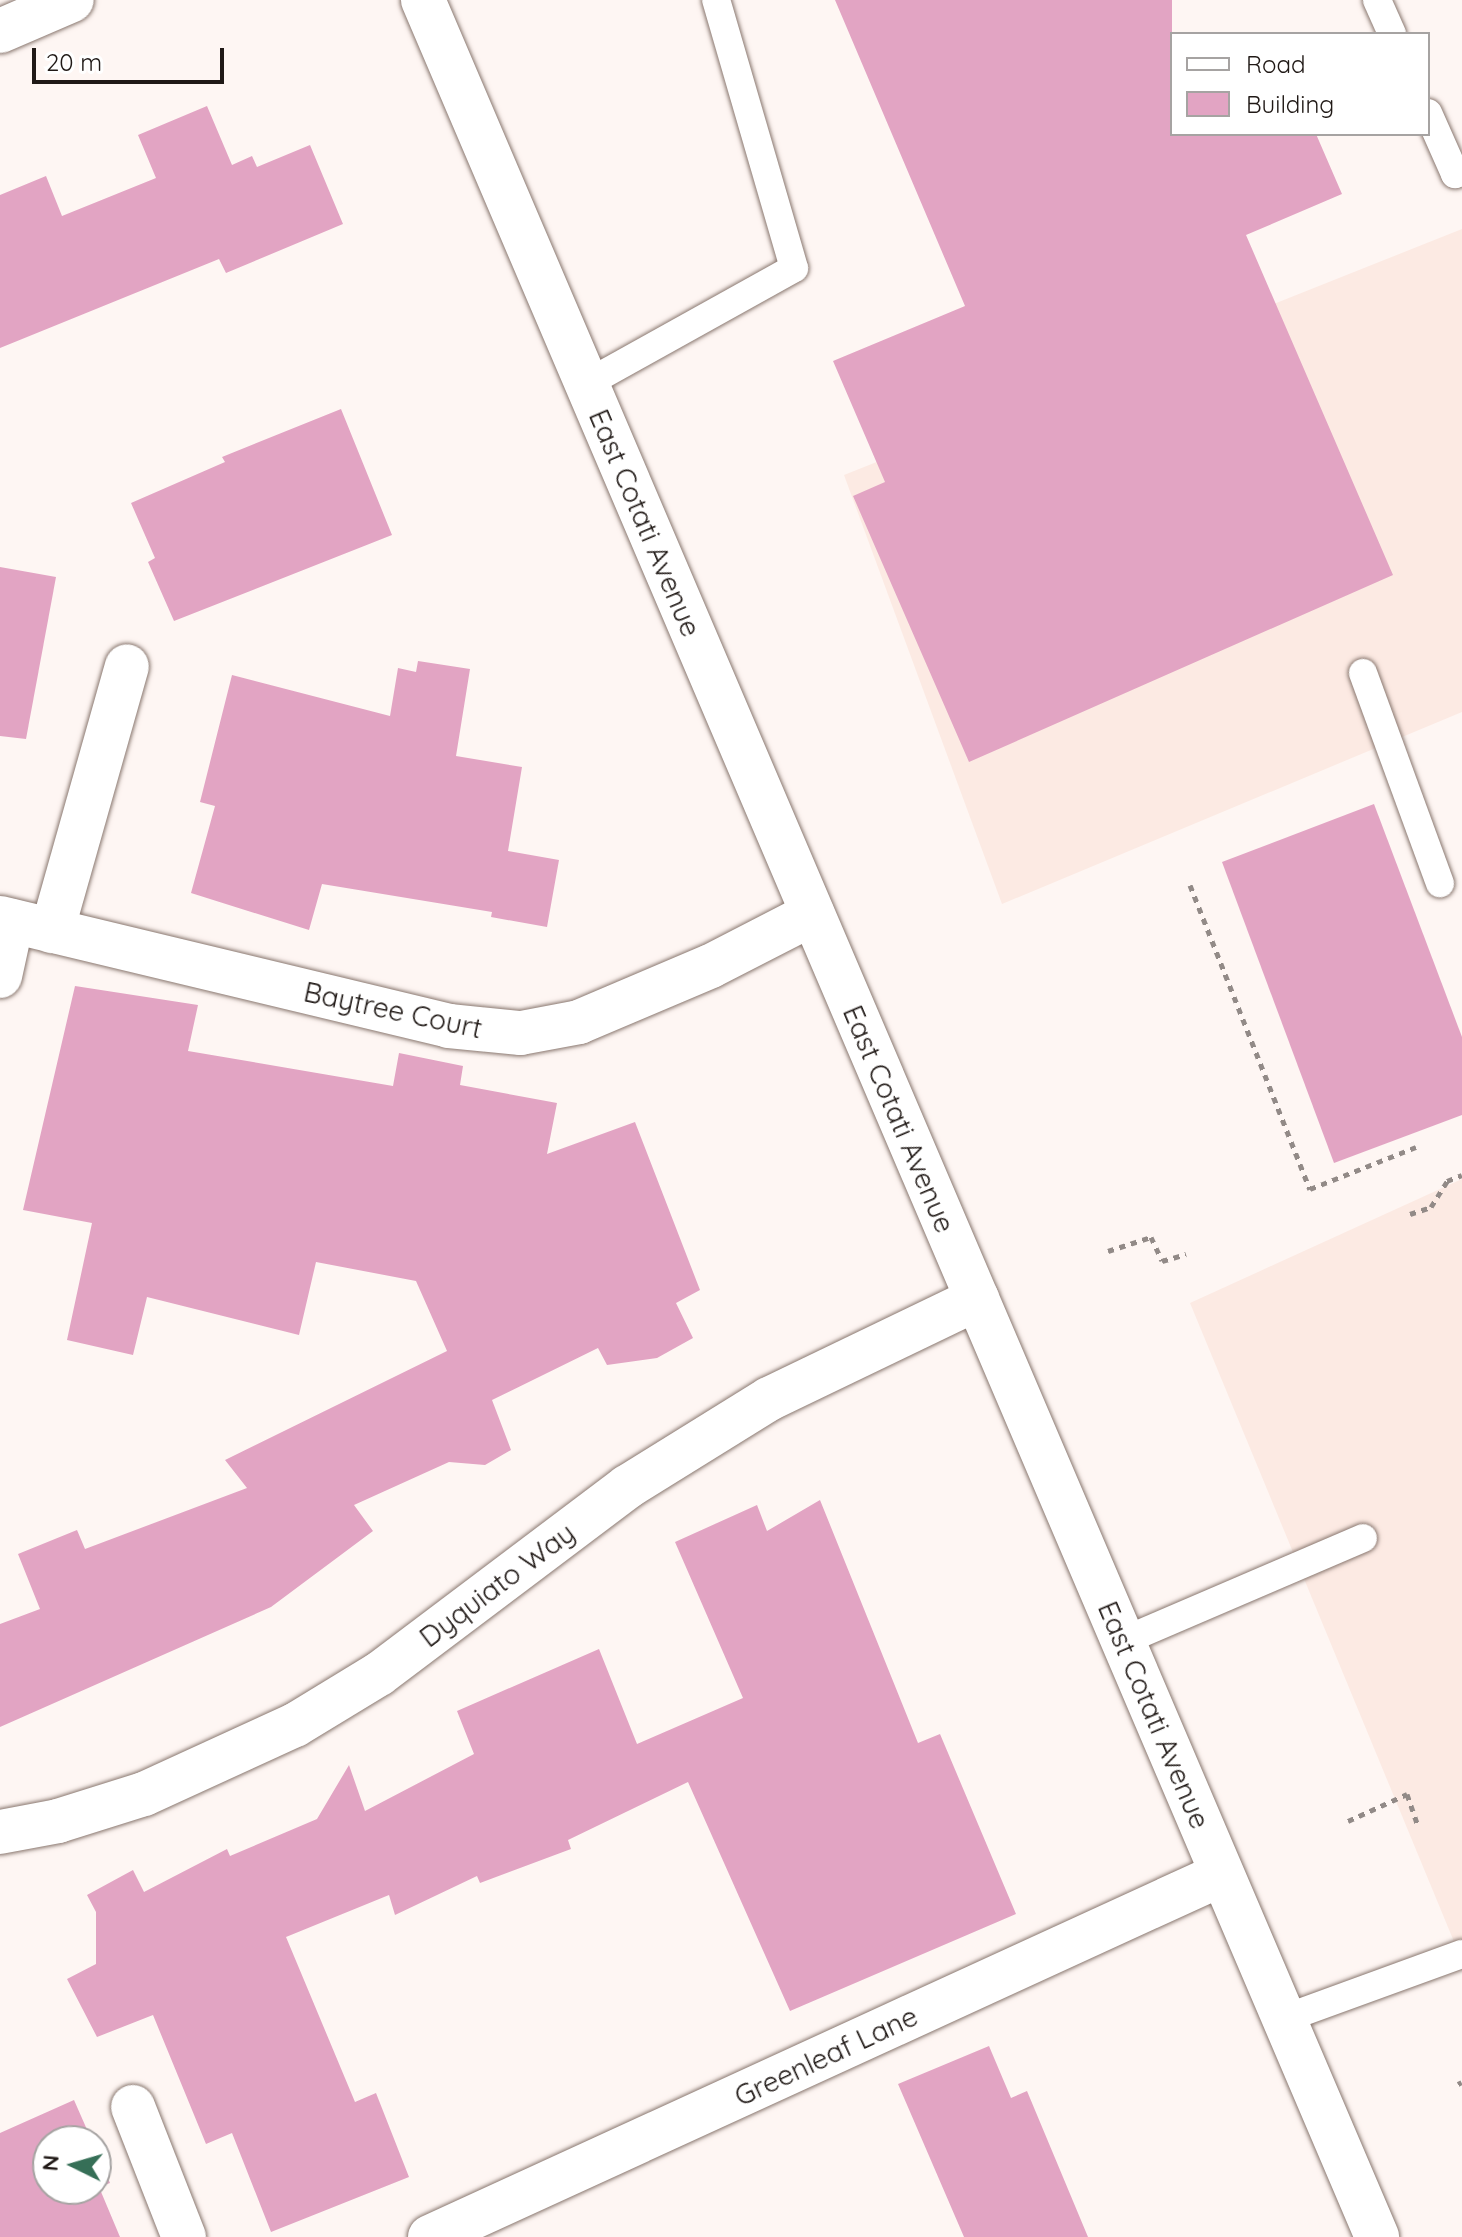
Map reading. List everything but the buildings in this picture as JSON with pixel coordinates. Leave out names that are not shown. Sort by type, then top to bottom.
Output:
[{"type":"street","points":[[0,31],[72,0]]},
{"type":"street","name":"East Cotati Avenue","points":[[423,0],[1377,2237]]},
{"type":"street","points":[[0,976],[127,666]]},
{"type":"street","name":"Baytree Court","points":[[21,923],[435,1023],[521,1033],[579,1022],[711,966],[812,914]]},
{"type":"street","name":"Dyquiato Way","points":[[0,1832],[58,1821],[144,1794],[295,1725],[379,1674],[627,1487],[769,1399],[977,1299]]},
{"type":"street","name":"Greenleaf Lane","points":[[430,2237],[1222,1874]]},
{"type":"street","points":[[133,2107],[184,2237]]},
{"type":"lane","points":[[586,384],[794,268],[716,0]]},
{"type":"lane","points":[[1377,0],[1391,32]]},
{"type":"lane","points":[[1430,118],[1455,174],[1462,171]]},
{"type":"lane","points":[[1363,673],[1440,883]]},
{"type":"lane","points":[[1123,1641],[1363,1538]]},
{"type":"lane","points":[[1283,2019],[1462,1954]]},
{"type":"path","points":[[1190,885],[1310,1189],[1416,1147]]},
{"type":"path","points":[[1410,1214],[1431,1207],[1447,1181],[1462,1175]]},
{"type":"path","points":[[1108,1251],[1151,1237],[1162,1261],[1186,1254]]},
{"type":"path","points":[[1348,1821],[1407,1794],[1418,1826]]},
{"type":"shaded area","points":[[1462,229],[1462,712],[1002,904],[844,475]]},
{"type":"shaded area","points":[[1462,1179],[1462,1961],[1190,1303]]}]
